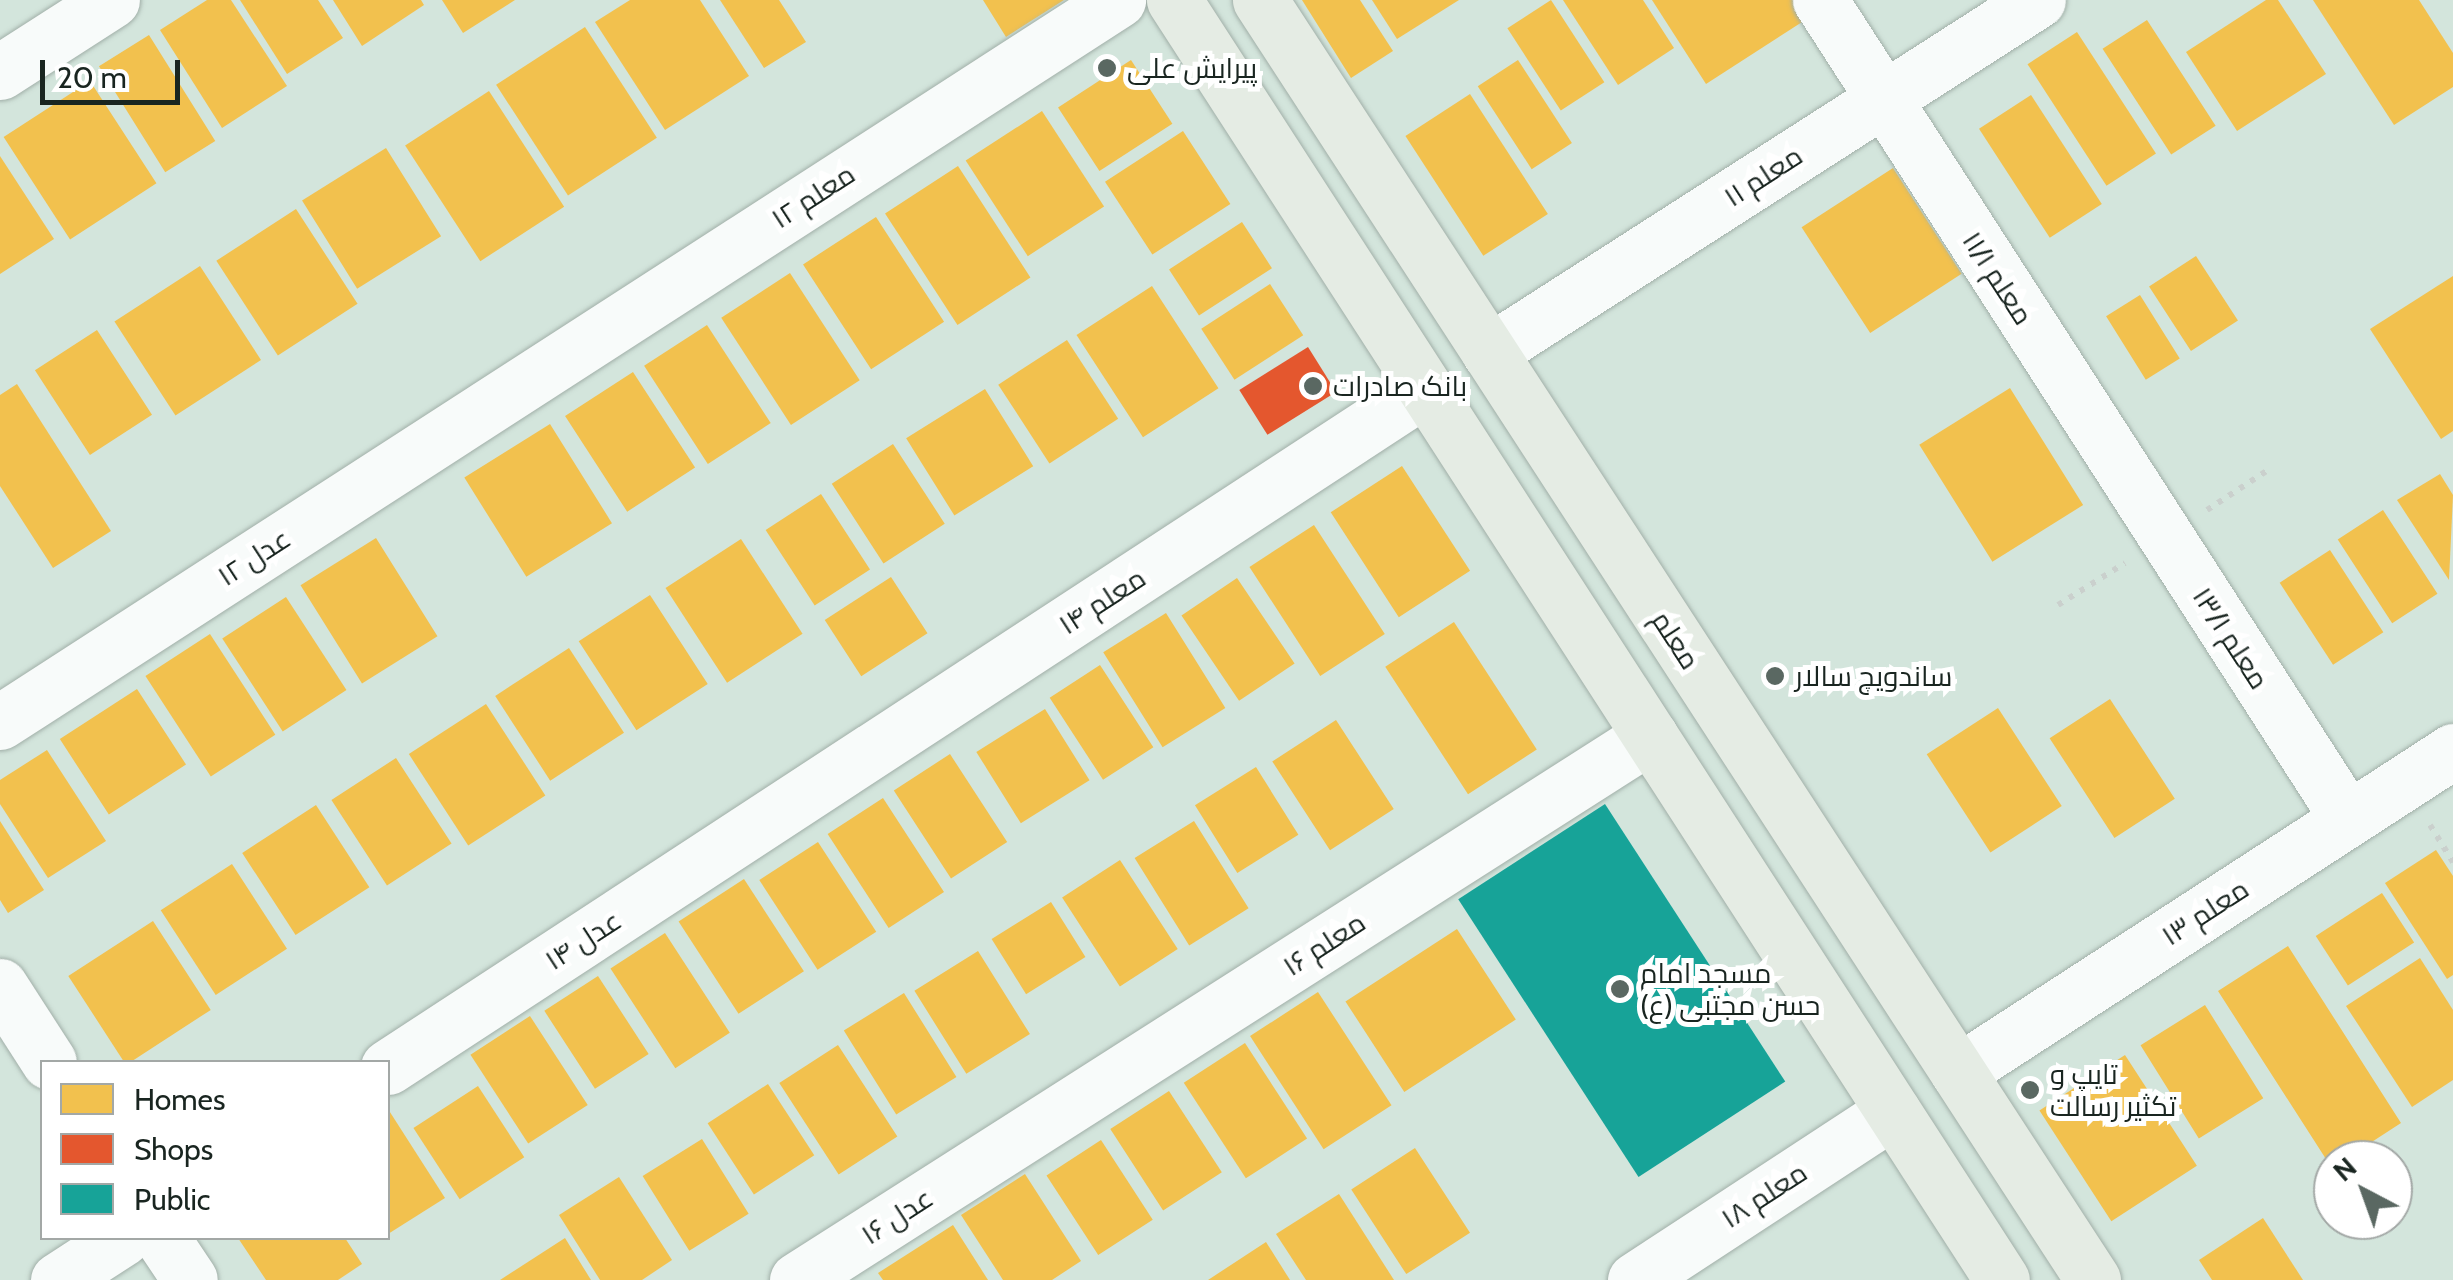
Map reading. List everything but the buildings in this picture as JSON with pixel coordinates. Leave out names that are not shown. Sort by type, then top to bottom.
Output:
[{"type":"main road","points":[[1174,0],[2002,1280]]},
{"type":"main road","name":"معلم","points":[[1260,0],[2093,1280]]},
{"type":"street","points":[[0,72],[112,0]]},
{"type":"street","name":"معلم ۱۲","points":[[508,393],[1118,0]]},
{"type":"street","name":"معلم ۱۱/۱","points":[[1820,0],[2114,457]]},
{"type":"street","name":"معلم ۱۱","points":[[1489,352],[2038,0]]},
{"type":"street","name":"معلم ۱۴","points":[[779,814],[1425,389]]},
{"type":"street","name":"عدل ۱۲","points":[[0,722],[508,393]]},
{"type":"street","name":"معلم ۱۳/۱","points":[[2114,457],[2348,820]]},
{"type":"street","name":"معلم ۱۶‌","points":[[998,1152],[1650,736]]},
{"type":"street","name":"معلم ۱۳","points":[[1958,1072],[2453,751]]},
{"type":"street","name":"عدل ۱۴","points":[[390,1066],[779,814]]},
{"type":"street","points":[[0,986],[48,1060]]},
{"type":"street","name":"معلم ۱۸","points":[[1635,1280],[1893,1111]]},
{"type":"street","name":"عدل ۱۶","points":[[797,1280],[998,1152]]},
{"type":"street","points":[[58,1280],[120,1240]]},
{"type":"street","points":[[163,1240],[190,1280]]},
{"type":"place","name":"پیرایش علی","points":[[1107,68]]},
{"type":"place","name":"بانک صادرات","points":[[1313,386]]},
{"type":"place","name":"ساندویچ سالار","points":[[1775,676]]},
{"type":"place","name":"مسجد امام حسن مجتبی (ع)","points":[[1620,989]]},
{"type":"place","name":"تایپ و تکثیر رسالت","points":[[2030,1090]]}]
